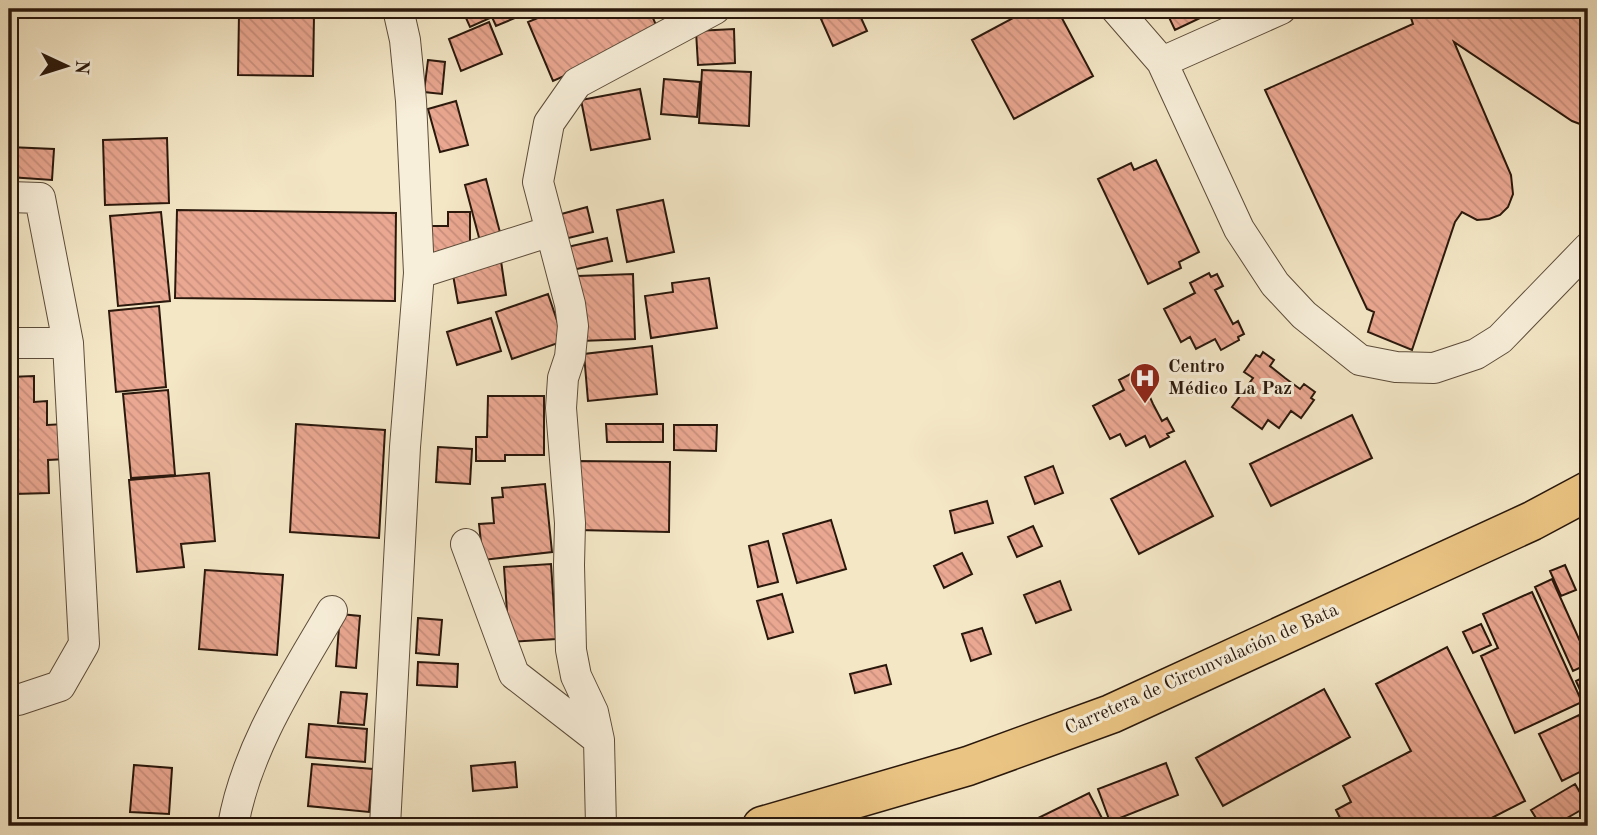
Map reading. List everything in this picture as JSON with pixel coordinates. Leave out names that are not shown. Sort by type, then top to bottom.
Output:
[{"type":"main road","name":"Carretera de Circunvalación de Bata","points":[[762,826],[968,766],[1111,714],[1531,521],[1588,491]]},
{"type":"street","points":[[385,826],[405,447],[419,273],[411,101],[405,40],[398,9]]},
{"type":"street","points":[[601,826],[599,740],[593,712],[576,676],[571,650],[570,523],[561,408],[563,378],[570,357],[573,326],[570,304],[538,182],[549,123],[577,83],[715,9]]},
{"type":"street","points":[[1116,9],[1162,62],[1239,229],[1275,284],[1304,315],[1360,360],[1396,367],[1434,368],[1476,354],[1500,339],[1588,248]]},
{"type":"street","points":[[1162,62],[1281,9]]},
{"type":"street","points":[[9,197],[40,198],[68,343],[84,644],[60,686],[18,700],[9,698]]},
{"type":"street","points":[[419,273],[551,231]]},
{"type":"street","points":[[9,343],[68,343]]},
{"type":"street","points":[[466,544],[514,674],[599,740]]},
{"type":"street","points":[[233,826],[238,796],[276,707],[332,611]]},
{"type":"building","points":[[462,9],[520,9],[522,15],[496,26],[492,17],[470,27]]},
{"type":"building","points":[[559,9],[649,9],[660,34],[553,81],[528,22]]},
{"type":"building","points":[[844,9],[857,9],[867,31],[833,46],[821,19]]},
{"type":"building","points":[[1030,9],[1057,9],[1093,76],[1014,119],[972,40]]},
{"type":"building","points":[[1165,9],[1219,9],[1175,30]]},
{"type":"building","points":[[1408,9],[1588,9],[1588,127],[1572,121],[1454,42],[1511,175],[1513,194],[1508,207],[1500,215],[1477,220],[1462,212],[1455,222],[1412,350],[1368,332],[1374,312],[1367,309],[1265,90],[1413,24]]},
{"type":"building","points":[[239,14],[314,16],[313,76],[238,75]]},
{"type":"building","points":[[489,22],[502,54],[461,71],[449,39]]},
{"type":"building","points":[[734,29],[735,63],[698,65],[696,31]]},
{"type":"building","points":[[428,60],[445,62],[442,94],[424,92]]},
{"type":"building","points":[[702,70],[751,72],[749,126],[699,123]]},
{"type":"building","points":[[664,79],[700,82],[697,117],[661,114]]},
{"type":"building","points":[[640,89],[650,139],[591,150],[581,100]]},
{"type":"building","points":[[456,101],[468,145],[440,152],[428,109]]},
{"type":"building","points":[[167,138],[169,203],[105,205],[103,140]]},
{"type":"building","points":[[9,147],[54,149],[52,180],[9,177]]},
{"type":"building","points":[[1156,160],[1199,252],[1179,262],[1181,268],[1148,284],[1098,179],[1131,163],[1134,170]]},
{"type":"building","points":[[486,179],[502,240],[481,245],[465,185]]},
{"type":"building","points":[[663,200],[674,252],[627,262],[617,210]]},
{"type":"building","points":[[587,207],[593,232],[560,240],[554,216]]},
{"type":"building","points":[[177,210],[396,213],[395,301],[175,298]]},
{"type":"building","points":[[161,212],[170,301],[118,306],[110,216]]},
{"type":"building","points":[[448,212],[470,212],[470,254],[423,253],[424,226],[448,226]]},
{"type":"building","points":[[607,238],[612,261],[568,271],[563,248]]},
{"type":"building","points":[[501,261],[506,295],[458,303],[452,269]]},
{"type":"building","points":[[1209,273],[1211,277],[1217,274],[1223,286],[1215,290],[1233,324],[1238,321],[1244,334],[1221,350],[1215,339],[1196,349],[1190,337],[1181,342],[1164,309],[1195,293],[1190,283]]},
{"type":"building","points":[[633,274],[635,339],[580,341],[578,276]]},
{"type":"building","points":[[709,278],[717,328],[651,338],[645,296],[673,292],[672,283]]},
{"type":"building","points":[[548,294],[564,341],[512,359],[496,312]]},
{"type":"building","points":[[159,306],[166,387],[116,392],[109,311]]},
{"type":"building","points":[[491,318],[501,351],[457,365],[447,332]]},
{"type":"building","points":[[652,346],[657,394],[588,401],[584,354]]},
{"type":"building","points":[[1263,352],[1274,360],[1270,366],[1285,378],[1300,389],[1304,384],[1315,392],[1311,398],[1314,400],[1301,418],[1291,411],[1279,428],[1268,420],[1262,429],[1232,407],[1253,378],[1244,372],[1256,355],[1260,357]]},
{"type":"building","points":[[1138,370],[1140,374],[1146,370],[1152,383],[1145,386],[1153,404],[1162,421],[1167,418],[1174,431],[1167,434],[1169,437],[1150,447],[1145,436],[1126,446],[1120,434],[1110,439],[1093,406],[1124,390],[1119,380]]},
{"type":"building","points":[[34,376],[34,402],[47,401],[47,425],[65,424],[66,459],[48,460],[49,493],[14,494],[15,521],[9,521],[9,377]]},
{"type":"building","points":[[168,390],[175,475],[131,478],[123,394]]},
{"type":"building","points":[[488,396],[544,396],[544,455],[505,455],[505,461],[476,461],[476,437],[487,437]]},
{"type":"building","points":[[1352,415],[1372,458],[1271,506],[1250,464]]},
{"type":"building","points":[[296,424],[385,430],[379,538],[290,532]]},
{"type":"building","points":[[606,424],[663,424],[663,442],[607,442]]},
{"type":"building","points":[[674,425],[717,425],[716,451],[674,450]]},
{"type":"building","points":[[438,447],[472,449],[470,484],[436,482]]},
{"type":"building","points":[[578,461],[670,462],[669,532],[577,530]]},
{"type":"building","points":[[1185,461],[1213,516],[1139,554],[1111,499]]},
{"type":"building","points":[[1053,466],[1063,493],[1035,504],[1025,477]]},
{"type":"building","points":[[209,473],[215,541],[181,544],[184,567],[137,572],[129,480]]},
{"type":"building","points":[[545,484],[552,552],[483,560],[479,524],[494,523],[492,498],[503,497],[502,488]]},
{"type":"building","points":[[987,501],[993,523],[955,533],[950,511]]},
{"type":"building","points":[[831,520],[846,569],[797,583],[783,534]]},
{"type":"building","points":[[1033,526],[1042,546],[1017,557],[1008,537]]},
{"type":"building","points":[[768,541],[778,582],[758,587],[749,546]]},
{"type":"building","points":[[962,553],[972,574],[944,588],[934,566]]},
{"type":"building","points":[[551,564],[556,639],[509,642],[504,567]]},
{"type":"building","points":[[1565,565],[1576,590],[1561,596],[1550,571]]},
{"type":"building","points":[[205,570],[283,575],[277,655],[199,649]]},
{"type":"building","points":[[1552,579],[1588,659],[1588,664],[1573,671],[1535,587]]},
{"type":"building","points":[[1060,581],[1071,610],[1036,623],[1024,595]]},
{"type":"building","points":[[1532,592],[1582,702],[1515,733],[1481,656],[1498,648],[1483,614]]},
{"type":"building","points":[[782,594],[793,632],[768,639],[757,601]]},
{"type":"building","points":[[340,614],[360,616],[356,668],[336,666]]},
{"type":"building","points":[[418,618],[442,620],[439,655],[416,653]]},
{"type":"building","points":[[1481,624],[1491,645],[1473,653],[1463,632]]},
{"type":"building","points":[[982,628],[991,654],[971,661],[962,634]]},
{"type":"building","points":[[1447,647],[1525,801],[1476,826],[1344,826],[1336,810],[1351,802],[1343,786],[1411,751],[1376,684]]},
{"type":"building","points":[[418,662],[458,664],[457,687],[417,685]]},
{"type":"building","points":[[886,665],[891,684],[855,693],[850,674]]},
{"type":"building","points":[[1588,675],[1588,708],[1576,681]]},
{"type":"building","points":[[1324,689],[1350,737],[1223,806],[1196,758]]},
{"type":"building","points":[[341,692],[367,694],[364,725],[338,723]]},
{"type":"building","points":[[1579,715],[1588,735],[1588,768],[1562,781],[1539,734]]},
{"type":"building","points":[[309,724],[367,729],[365,762],[306,757]]},
{"type":"building","points":[[515,762],[517,787],[473,791],[471,766]]},
{"type":"building","points":[[1166,763],[1178,795],[1110,822],[1098,789]]},
{"type":"building","points":[[312,764],[373,769],[369,812],[308,806]]},
{"type":"building","points":[[134,765],[172,768],[169,814],[130,812]]},
{"type":"building","points":[[1575,784],[1588,806],[1553,826],[1541,826],[1531,810]]},
{"type":"building","points":[[1089,793],[1106,826],[1034,826],[1032,821]]},
{"type":"place","name":"Centro Médico La Paz","points":[[1145,405]]}]
